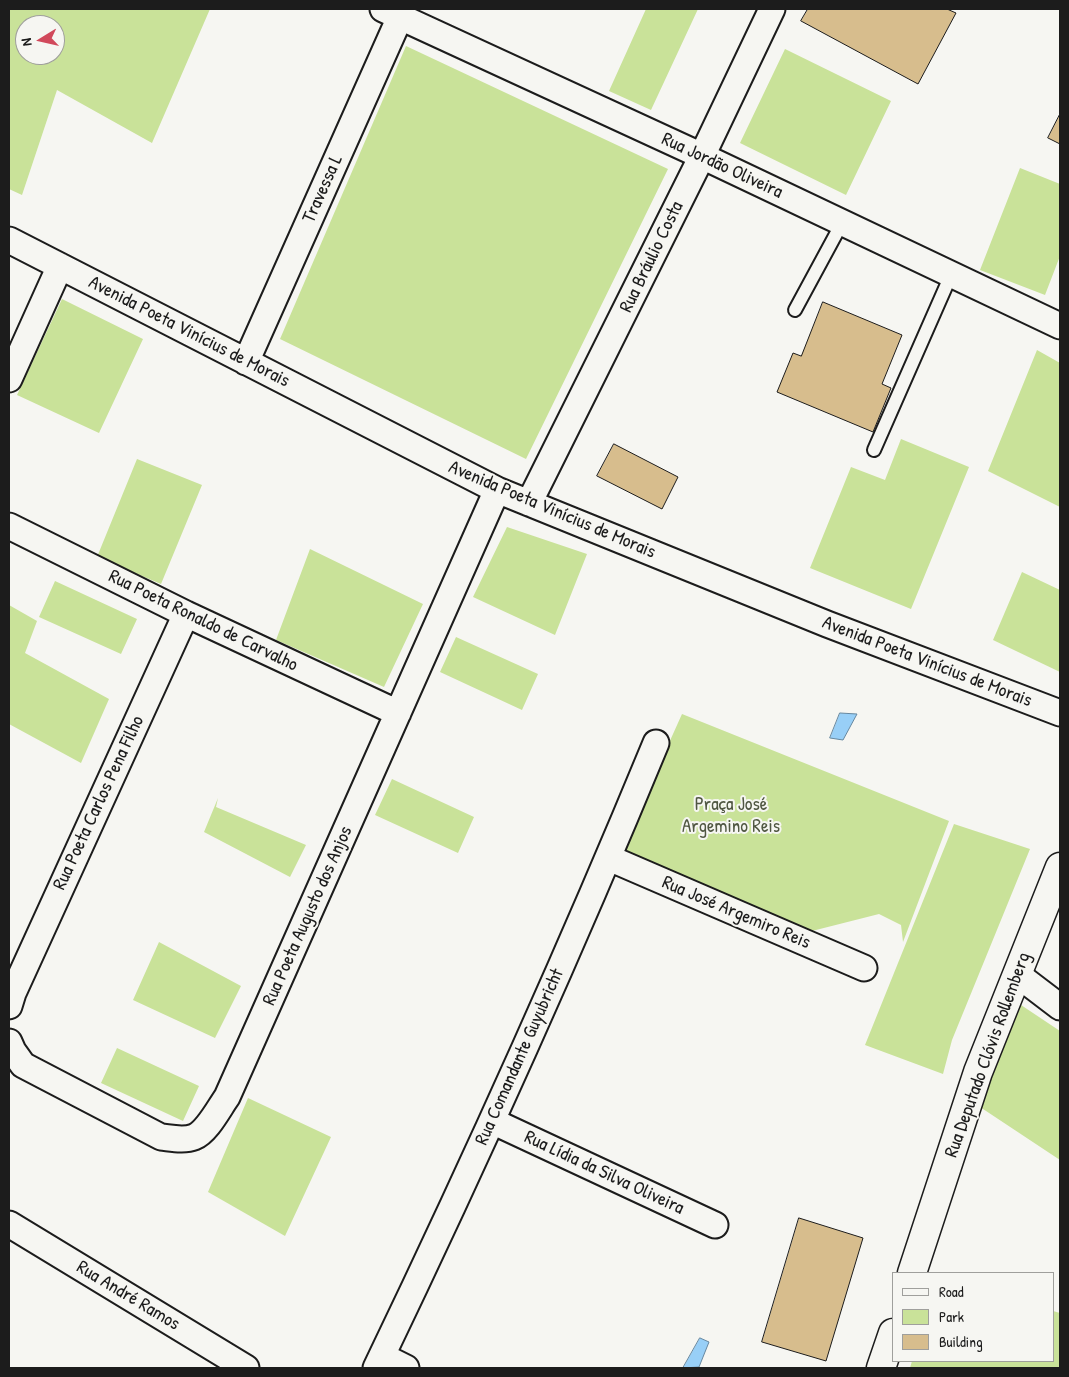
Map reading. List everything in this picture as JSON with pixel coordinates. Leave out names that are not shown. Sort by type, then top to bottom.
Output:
[{"type":"street","name":"Rua Bráulio Costa","points":[[529,503],[702,156],[772,9]]},
{"type":"street","name":"Rua Jordão Oliveira","points":[[392,13],[702,156],[1060,326]]},
{"type":"street","name":"Travessa L","points":[[246,362],[392,13]]},
{"type":"street","name":"Avenida Poeta Vinícius de Morais","points":[[9,240],[497,490],[827,624],[1060,713]]},
{"type":"street","points":[[9,379],[60,266]]},
{"type":"street","name":"Rua Poeta Augusto dos Anjos","points":[[9,1042],[23,1065],[161,1136],[179,1139],[194,1137],[208,1126],[227,1097],[497,490]]},
{"type":"street","name":"Rua Poeta Ronaldo de Carvalho","points":[[9,526],[186,614],[398,713]]},
{"type":"street","name":"Rua Poeta Carlos Pena Filho","points":[[11,1000],[186,614]]},
{"type":"street","name":"Rua Comandante Guyubricht","points":[[379,1362],[492,1121],[609,858],[656,743]]},
{"type":"street","name":"Rua José Argemiro Reis","points":[[609,858],[864,968]]},
{"type":"street","name":"Rua Deputado Clóvis Rollemberg","points":[[912,1272],[978,1072],[1060,867]]},
{"type":"street","points":[[1018,975],[1060,1007]]},
{"type":"street","name":"Rua Lídia da Silva Oliveira","points":[[492,1121],[715,1225]]},
{"type":"street","name":"Rua André Ramos","points":[[9,1224],[246,1368]]},
{"type":"street","points":[[881,1368],[892,1336]]},
{"type":"street","points":[[379,1362],[406,1368]]},
{"type":"lane","points":[[795,310],[842,223]]},
{"type":"lane","points":[[874,450],[951,275]]},
{"type":"green space","points":[[9,9],[210,9],[152,143],[57,90],[22,195],[9,189]]},
{"type":"green space","points":[[646,9],[698,9],[651,110],[609,91]]},
{"type":"green space","points":[[406,46],[668,169],[526,459],[280,339]]},
{"type":"green space","points":[[785,49],[891,101],[846,195],[740,143]]},
{"type":"green space","points":[[1020,168],[1060,184],[1060,256],[1045,295],[980,270]]},
{"type":"green space","points":[[62,299],[143,339],[99,433],[17,395]]},
{"type":"green space","points":[[1037,350],[1060,363],[1060,507],[988,471]]},
{"type":"green space","points":[[901,439],[969,467],[911,609],[810,568],[851,467],[885,480]]},
{"type":"green space","points":[[137,459],[202,485],[161,584],[97,557]]},
{"type":"green space","points":[[507,527],[587,554],[555,635],[473,597]]},
{"type":"green space","points":[[310,549],[423,604],[384,687],[276,640]]},
{"type":"green space","points":[[1022,572],[1060,590],[1060,672],[993,640]]},
{"type":"green space","points":[[55,581],[137,619],[121,654],[39,617]]},
{"type":"green space","points":[[9,605],[37,621],[25,653],[109,699],[81,763],[9,724]]},
{"type":"green space","points":[[456,637],[538,674],[522,710],[440,672]]},
{"type":"green space","name":"Praça José Argemino Reis","points":[[682,714],[949,821],[903,942],[901,925],[879,914],[812,931],[619,854]]},
{"type":"green space","points":[[392,779],[474,817],[458,853],[375,815]]},
{"type":"green space","points":[[218,798],[216,807],[306,845],[290,877],[204,832]]},
{"type":"green space","points":[[954,824],[1030,849],[952,1040],[943,1074],[865,1045]]},
{"type":"green space","points":[[159,942],[241,986],[215,1038],[133,1000]]},
{"type":"green space","points":[[1021,1005],[1060,1031],[1060,1160],[980,1107]]},
{"type":"green space","points":[[117,1048],[199,1086],[183,1121],[101,1083]]},
{"type":"green space","points":[[248,1098],[331,1137],[285,1236],[208,1192]]},
{"type":"green space","points":[[1054,1311],[1060,1313],[1060,1368],[910,1368],[912,1362],[1054,1362]]},
{"type":"water","points":[[840,713],[857,714],[843,740],[830,738]]},
{"type":"water","points":[[700,1338],[709,1342],[699,1367],[683,1368]]},
{"type":"building","points":[[808,9],[947,9],[956,13],[918,84],[801,21]]},
{"type":"building","points":[[1060,114],[1060,144],[1048,138]]},
{"type":"building","points":[[823,302],[902,335],[882,384],[891,388],[873,432],[777,392],[793,353],[801,356]]},
{"type":"building","points":[[614,444],[678,477],[662,509],[597,476]]},
{"type":"building","points":[[799,1218],[863,1238],[826,1361],[762,1342]]}]
